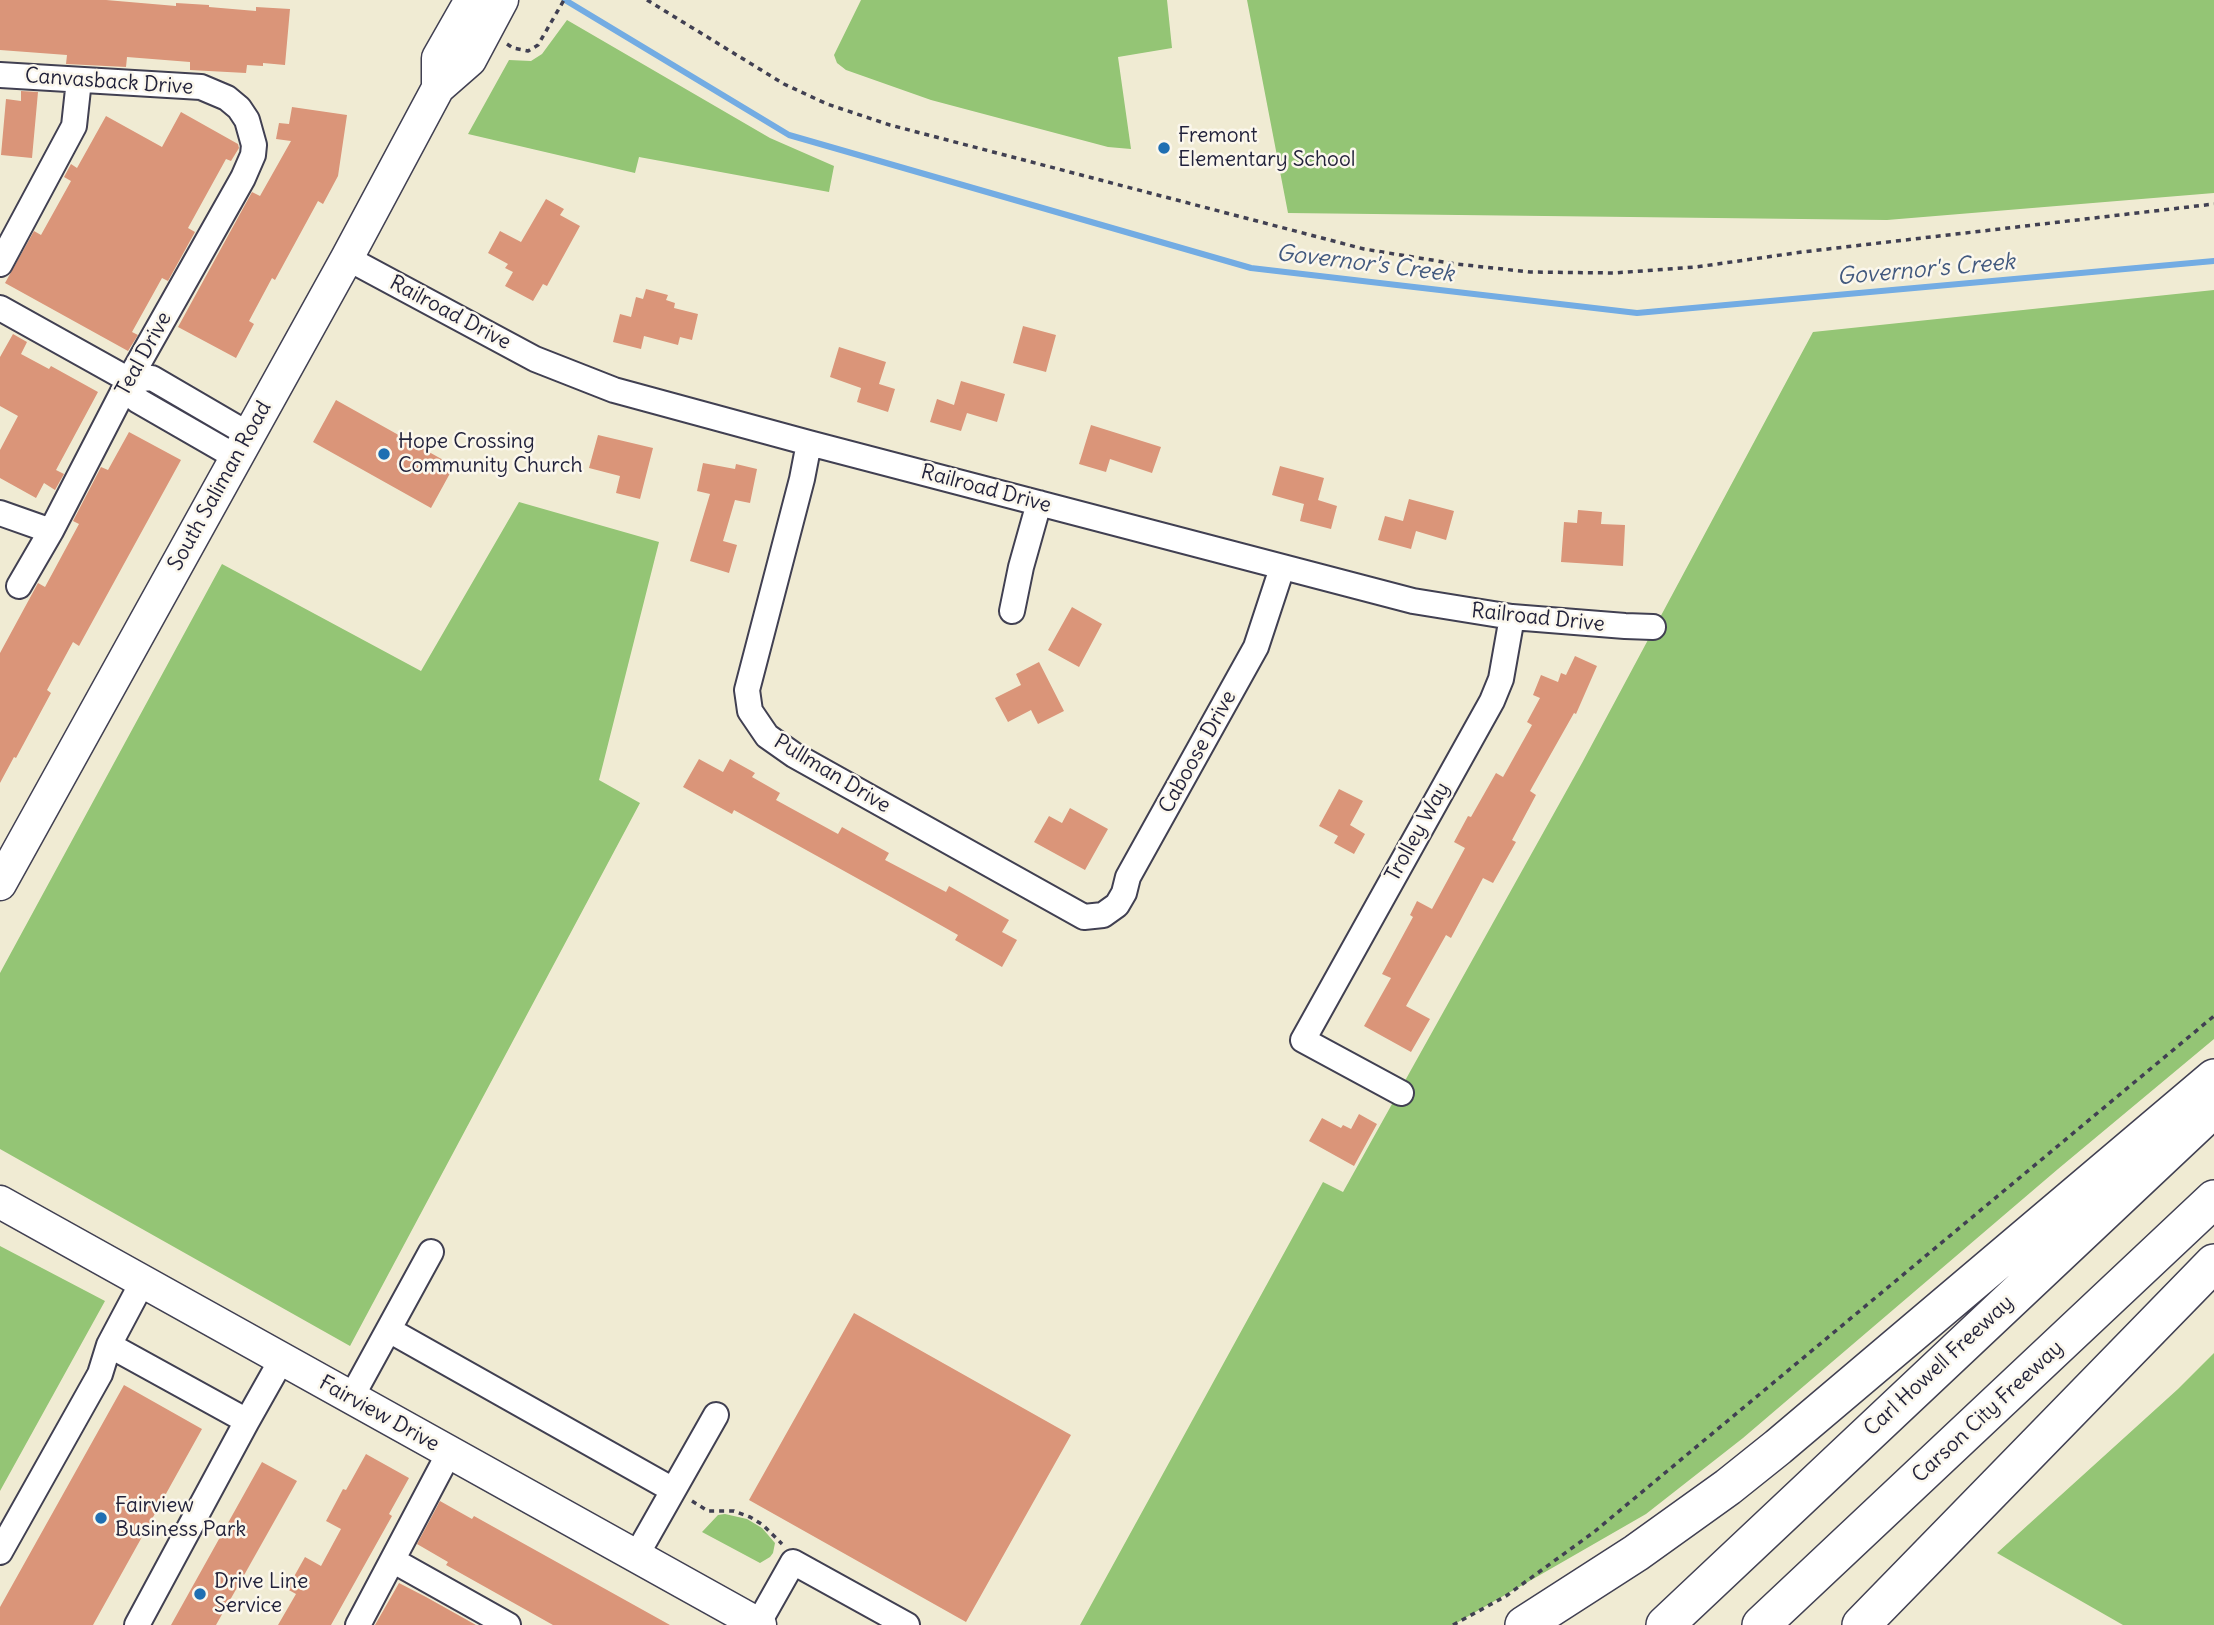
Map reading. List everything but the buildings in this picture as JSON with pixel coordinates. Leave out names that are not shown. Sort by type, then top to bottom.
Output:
[{"type":"highway","points":[[1524,1625],[1636,1553],[1728,1487],[2214,1078]]},
{"type":"highway","name":"Carl Howell Freeway","points":[[1665,1625],[2214,1108]]},
{"type":"highway","name":"Carson City Freeway","points":[[1761,1625],[2214,1199]]},
{"type":"highway","points":[[1861,1625],[2214,1263]]},
{"type":"main road","name":"South Saliman Road","points":[[438,88],[438,58],[471,0]]},
{"type":"main road","name":"South Saliman Road","points":[[0,884],[348,258],[438,88],[470,60],[502,0]]},
{"type":"main road","name":"Fairview Drive","points":[[0,1202],[759,1625]]},
{"type":"street","name":"Canvasback Drive","points":[[0,75],[201,87],[227,98],[239,108],[247,120]]},
{"type":"street","points":[[0,264],[74,126],[79,80]]},
{"type":"street","name":"Teal Drive","points":[[19,586],[51,531],[129,380],[243,178],[253,155],[254,145],[247,120]]},
{"type":"street","name":"Railroad Drive","points":[[348,258],[535,359],[614,390],[1413,601],[1511,617],[1653,627]]},
{"type":"street","points":[[0,307],[129,380],[152,378],[186,398],[242,445]]},
{"type":"street","points":[[129,380],[137,400],[173,421],[242,445]]},
{"type":"street","points":[[173,421],[186,398]]},
{"type":"street","name":"Pullman Drive","points":[[809,443],[747,690],[750,711],[767,736],[794,755],[1090,918]]},
{"type":"street","points":[[1012,611],[1039,503]]},
{"type":"street","points":[[0,513],[51,531]]},
{"type":"street","name":"Caboose Drive","points":[[1090,918],[1103,915],[1117,905],[1124,893],[1128,877],[1256,647],[1282,568]]},
{"type":"street","name":"Trolley Way","points":[[1401,1093],[1303,1040],[1492,701],[1501,679],[1511,617]]},
{"type":"street","points":[[351,1398],[431,1252]]},
{"type":"street","points":[[0,1552],[100,1374],[109,1345],[143,1281]]},
{"type":"street","points":[[389,1330],[678,1493]]},
{"type":"street","points":[[109,1345],[247,1421]]},
{"type":"street","points":[[137,1625],[282,1359]]},
{"type":"street","points":[[636,1556],[678,1493],[716,1415]]},
{"type":"street","points":[[358,1625],[449,1453]]},
{"type":"street","points":[[394,1561],[508,1625]]},
{"type":"street","points":[[759,1625],[793,1562],[907,1625]]},
{"type":"path","points":[[500,40],[513,48],[528,51],[538,45],[564,0]]},
{"type":"path","points":[[647,0],[784,84],[827,104],[890,125],[1364,249],[1456,264],[1530,272],[1614,273],[1696,267],[1801,252],[2214,204]]},
{"type":"path","points":[[1453,1625],[1506,1596],[1594,1531],[2214,1016]]},
{"type":"path","points":[[678,1493],[708,1511],[734,1511],[750,1517],[763,1525],[786,1548]]},
{"type":"green space","points":[[861,0],[1167,0],[1172,48],[1118,57],[1131,149],[1108,147],[931,100],[846,70],[837,63],[834,55]]},
{"type":"green space","points":[[1247,0],[2214,0],[2214,193],[1887,220],[1288,213]]},
{"type":"green space","points":[[567,20],[770,138],[834,166],[829,192],[639,157],[635,173],[468,134],[509,60],[531,61],[542,54]]},
{"type":"green space","points":[[2214,290],[2214,1039],[1743,1438],[1646,1514],[1453,1625],[1080,1625],[1323,1182],[1343,1192],[1582,763],[1813,332]]},
{"type":"green space","points":[[519,502],[659,542],[599,780],[640,803],[350,1346],[0,1149],[0,973],[222,564],[421,671]]},
{"type":"green space","points":[[0,1246],[105,1301],[0,1491]]},
{"type":"green space","points":[[2214,1353],[2214,1625],[2123,1625],[1997,1553],[2178,1389]]},
{"type":"green space","points":[[718,1515],[747,1519],[762,1528],[775,1543],[770,1557],[760,1563],[702,1532]]},
{"type":"waterway","name":"Governor's Creek","points":[[565,0],[789,135],[1251,268],[1637,313],[2214,261]]},
{"type":"place","name":"Fremont Elementary School","points":[[1164,148]]},
{"type":"place","name":"Hope Crossing Community Church","points":[[384,454]]},
{"type":"place","name":"Fairview Business Park","points":[[101,1518]]},
{"type":"place","name":"Drive Line Service","points":[[200,1594]]}]
